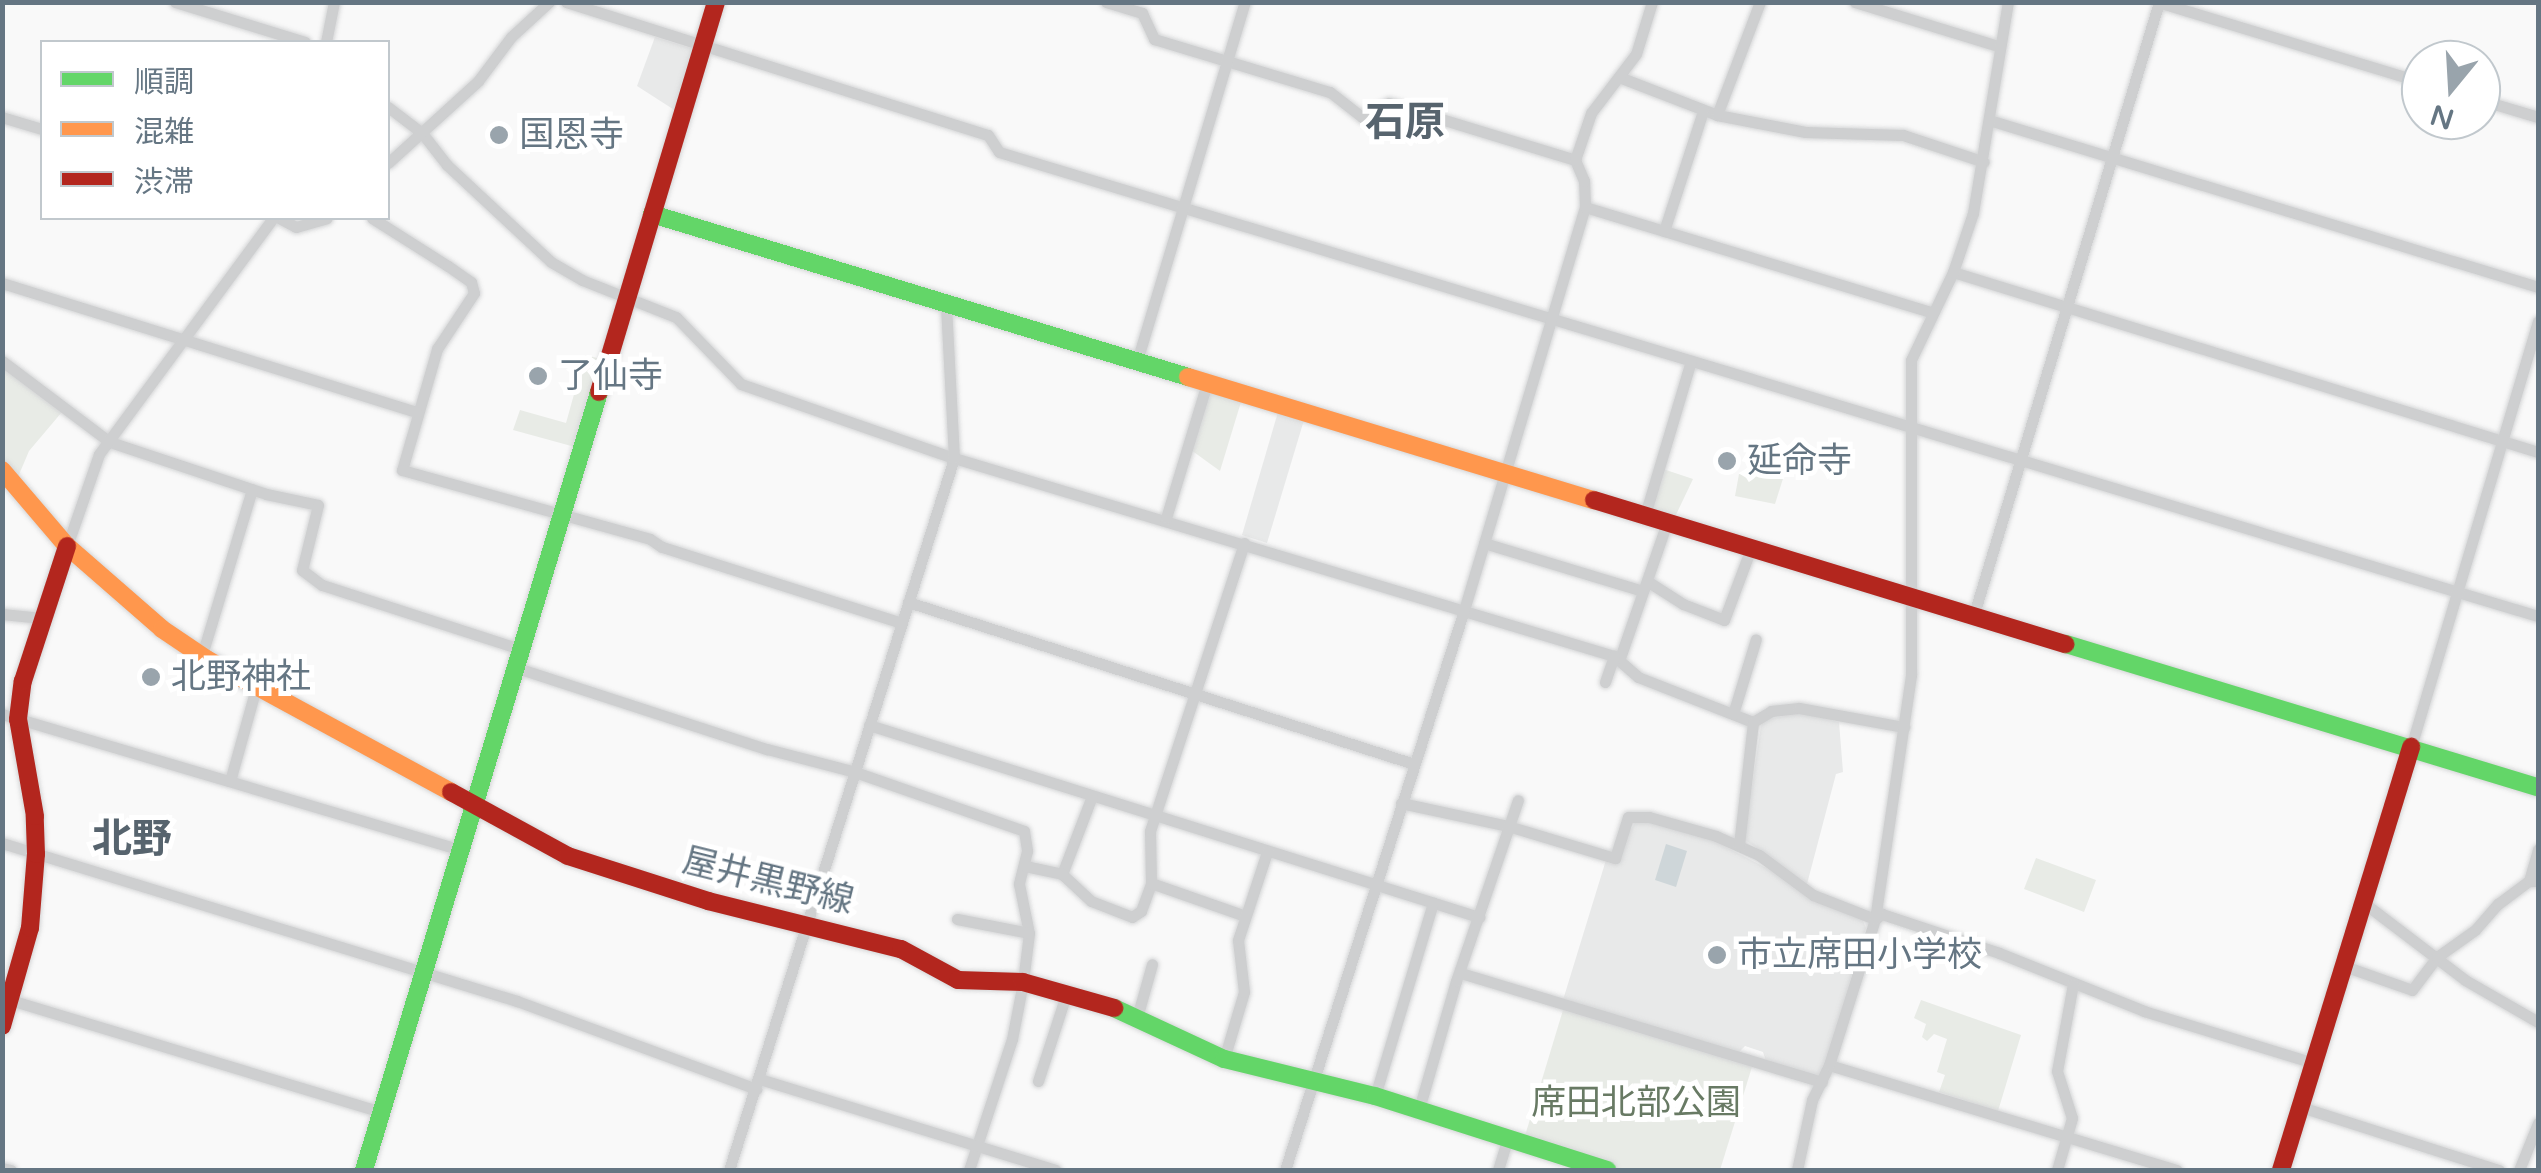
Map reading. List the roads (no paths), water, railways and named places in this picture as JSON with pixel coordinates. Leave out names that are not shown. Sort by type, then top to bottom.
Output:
[{"type":"street","points":[[174,2],[298,40]]},
{"type":"street","points":[[326,40],[334,2]]},
{"type":"street","points":[[390,161],[478,81],[511,37],[549,2]]},
{"type":"street","points":[[566,2],[988,135],[1000,152],[2538,616]]},
{"type":"street","points":[[364,1170],[716,2]]},
{"type":"street","points":[[1106,2],[1142,14],[1154,38],[1330,92],[1362,116],[1389,103],[1575,160]]},
{"type":"street","points":[[1718,115],[1760,2]]},
{"type":"street","points":[[1855,2],[1998,46]]},
{"type":"street","points":[[1797,1170],[1812,1100],[1829,1066],[1875,918],[1911,675],[1911,360],[1953,272],[1984,162],[1998,46],[2008,2]]},
{"type":"street","points":[[1285,1170],[1464,610],[1585,208],[1584,182],[1575,160],[1591,113],[1636,54],[1650,3]]},
{"type":"street","points":[[1974,614],[2159,3],[2401,76]]},
{"type":"street","points":[[1137,361],[1228,61],[1240,5]]},
{"type":"street","points":[[1619,77],[1704,112],[1805,132],[1903,136],[1984,162]]},
{"type":"street","points":[[2501,106],[2538,117]]},
{"type":"street","points":[[390,109],[422,132],[447,165],[551,262],[676,317],[740,384],[954,458],[1166,518],[1617,657],[1638,677],[1753,722]]},
{"type":"street","points":[[1664,231],[1704,112]]},
{"type":"street","points":[[2,117],[40,128]]},
{"type":"street","points":[[1989,120],[2538,287]]},
{"type":"street","points":[[1585,208],[1931,312]]},
{"type":"street","points":[[652,214],[2538,787]]},
{"type":"street","points":[[2,1026],[6,998],[30,928],[36,854],[35,816],[10,716],[42,618],[99,454],[182,338],[274,220]]},
{"type":"street","points":[[280,220],[296,227],[320,220]]},
{"type":"street","points":[[375,220],[471,282],[474,292],[437,349],[402,470],[563,512],[902,623]]},
{"type":"street","points":[[1953,272],[2538,452]]},
{"type":"street","points":[[2,283],[416,412]]},
{"type":"street","points":[[729,1170],[954,458],[946,304]]},
{"type":"street","points":[[2281,1170],[2538,322]]},
{"type":"street","points":[[2,361],[110,442],[252,489],[318,505],[302,570],[322,585],[767,749],[855,772],[1024,831],[1025,866],[1019,884],[1029,933],[1023,982],[1012,1039],[969,1170]]},
{"type":"street","points":[[1645,515],[1691,362]]},
{"type":"street","points":[[1166,518],[1207,383]]},
{"type":"street","name":"屋井黒野線","points":[[2,470],[67,546],[162,628],[256,688],[568,856],[609,872],[901,949],[958,980],[1023,982],[1068,992],[1106,1004],[1224,1059],[1375,1096],[1608,1170]]},
{"type":"street","points":[[202,655],[252,489]]},
{"type":"street","points":[[1605,682],[1667,522]]},
{"type":"street","points":[[1025,866],[1062,874],[1091,901],[1132,917],[1141,911],[1151,883],[1150,831],[1244,543]]},
{"type":"street","points":[[1484,543],[1645,586],[1724,620],[1752,548]]},
{"type":"street","points":[[908,602],[1414,764]]},
{"type":"street","points":[[2,614],[42,618]]},
{"type":"street","points":[[1733,714],[1756,639]]},
{"type":"street","points":[[230,782],[256,688]]},
{"type":"street","points":[[1753,722],[1771,711],[1799,708],[1904,727]]},
{"type":"street","points":[[10,716],[460,850]]},
{"type":"street","points":[[1739,845],[1753,722]]},
{"type":"street","points":[[868,724],[1478,917]]},
{"type":"street","points":[[1062,874],[1092,796]]},
{"type":"street","points":[[1419,1109],[1518,800]]},
{"type":"street","points":[[1401,803],[1508,826],[1615,858],[1628,817],[1648,817],[1739,845],[1813,895],[1875,918]]},
{"type":"street","points":[[2,844],[517,1001],[758,1084],[1054,1170]]},
{"type":"street","points":[[2344,966],[2412,990],[2437,958],[2534,881],[2538,848]]},
{"type":"street","points":[[1224,1059],[1244,992],[1238,940],[1267,852]]},
{"type":"street","points":[[1151,883],[1245,916]]},
{"type":"street","points":[[1375,1096],[1433,903]]},
{"type":"street","points":[[2364,903],[2465,980],[2538,1022]]},
{"type":"street","points":[[1875,918],[1882,914],[1916,925],[2072,984],[2314,1063]]},
{"type":"street","points":[[957,919],[986,932],[1029,933]]},
{"type":"street","points":[[1136,1021],[1152,964]]},
{"type":"street","points":[[1461,973],[1822,1082]]},
{"type":"street","points":[[2056,1170],[2072,1118],[2057,1071],[2072,984]]},
{"type":"street","points":[[1038,1081],[1068,992]]},
{"type":"street","points":[[6,998],[382,1112]]},
{"type":"street","points":[[1829,1066],[2176,1170]]},
{"type":"street","points":[[2301,1107],[2499,1170]]},
{"type":"street","points":[[2519,1170],[2538,1122]]},
{"type":"street","points":[[1498,1170],[1508,1138]]},
{"type":"street","points":[[2,1168],[11,1170]]},
{"type":"place","name":"国恩寺","points":[[499,135]]},
{"type":"place","name":"了仙寺","points":[[538,376]]},
{"type":"place","name":"延命寺","points":[[1727,461]]},
{"type":"place","name":"北野神社","points":[[151,677]]},
{"type":"place","name":"市立席田小学校","points":[[1717,955]]},
{"type":"district","name":"石原","points":[[1405,122]]},
{"type":"district","name":"北野","points":[[132,839]]},
{"type":"park label","name":"席田北部公園","points":[[1636,1103]]}]
